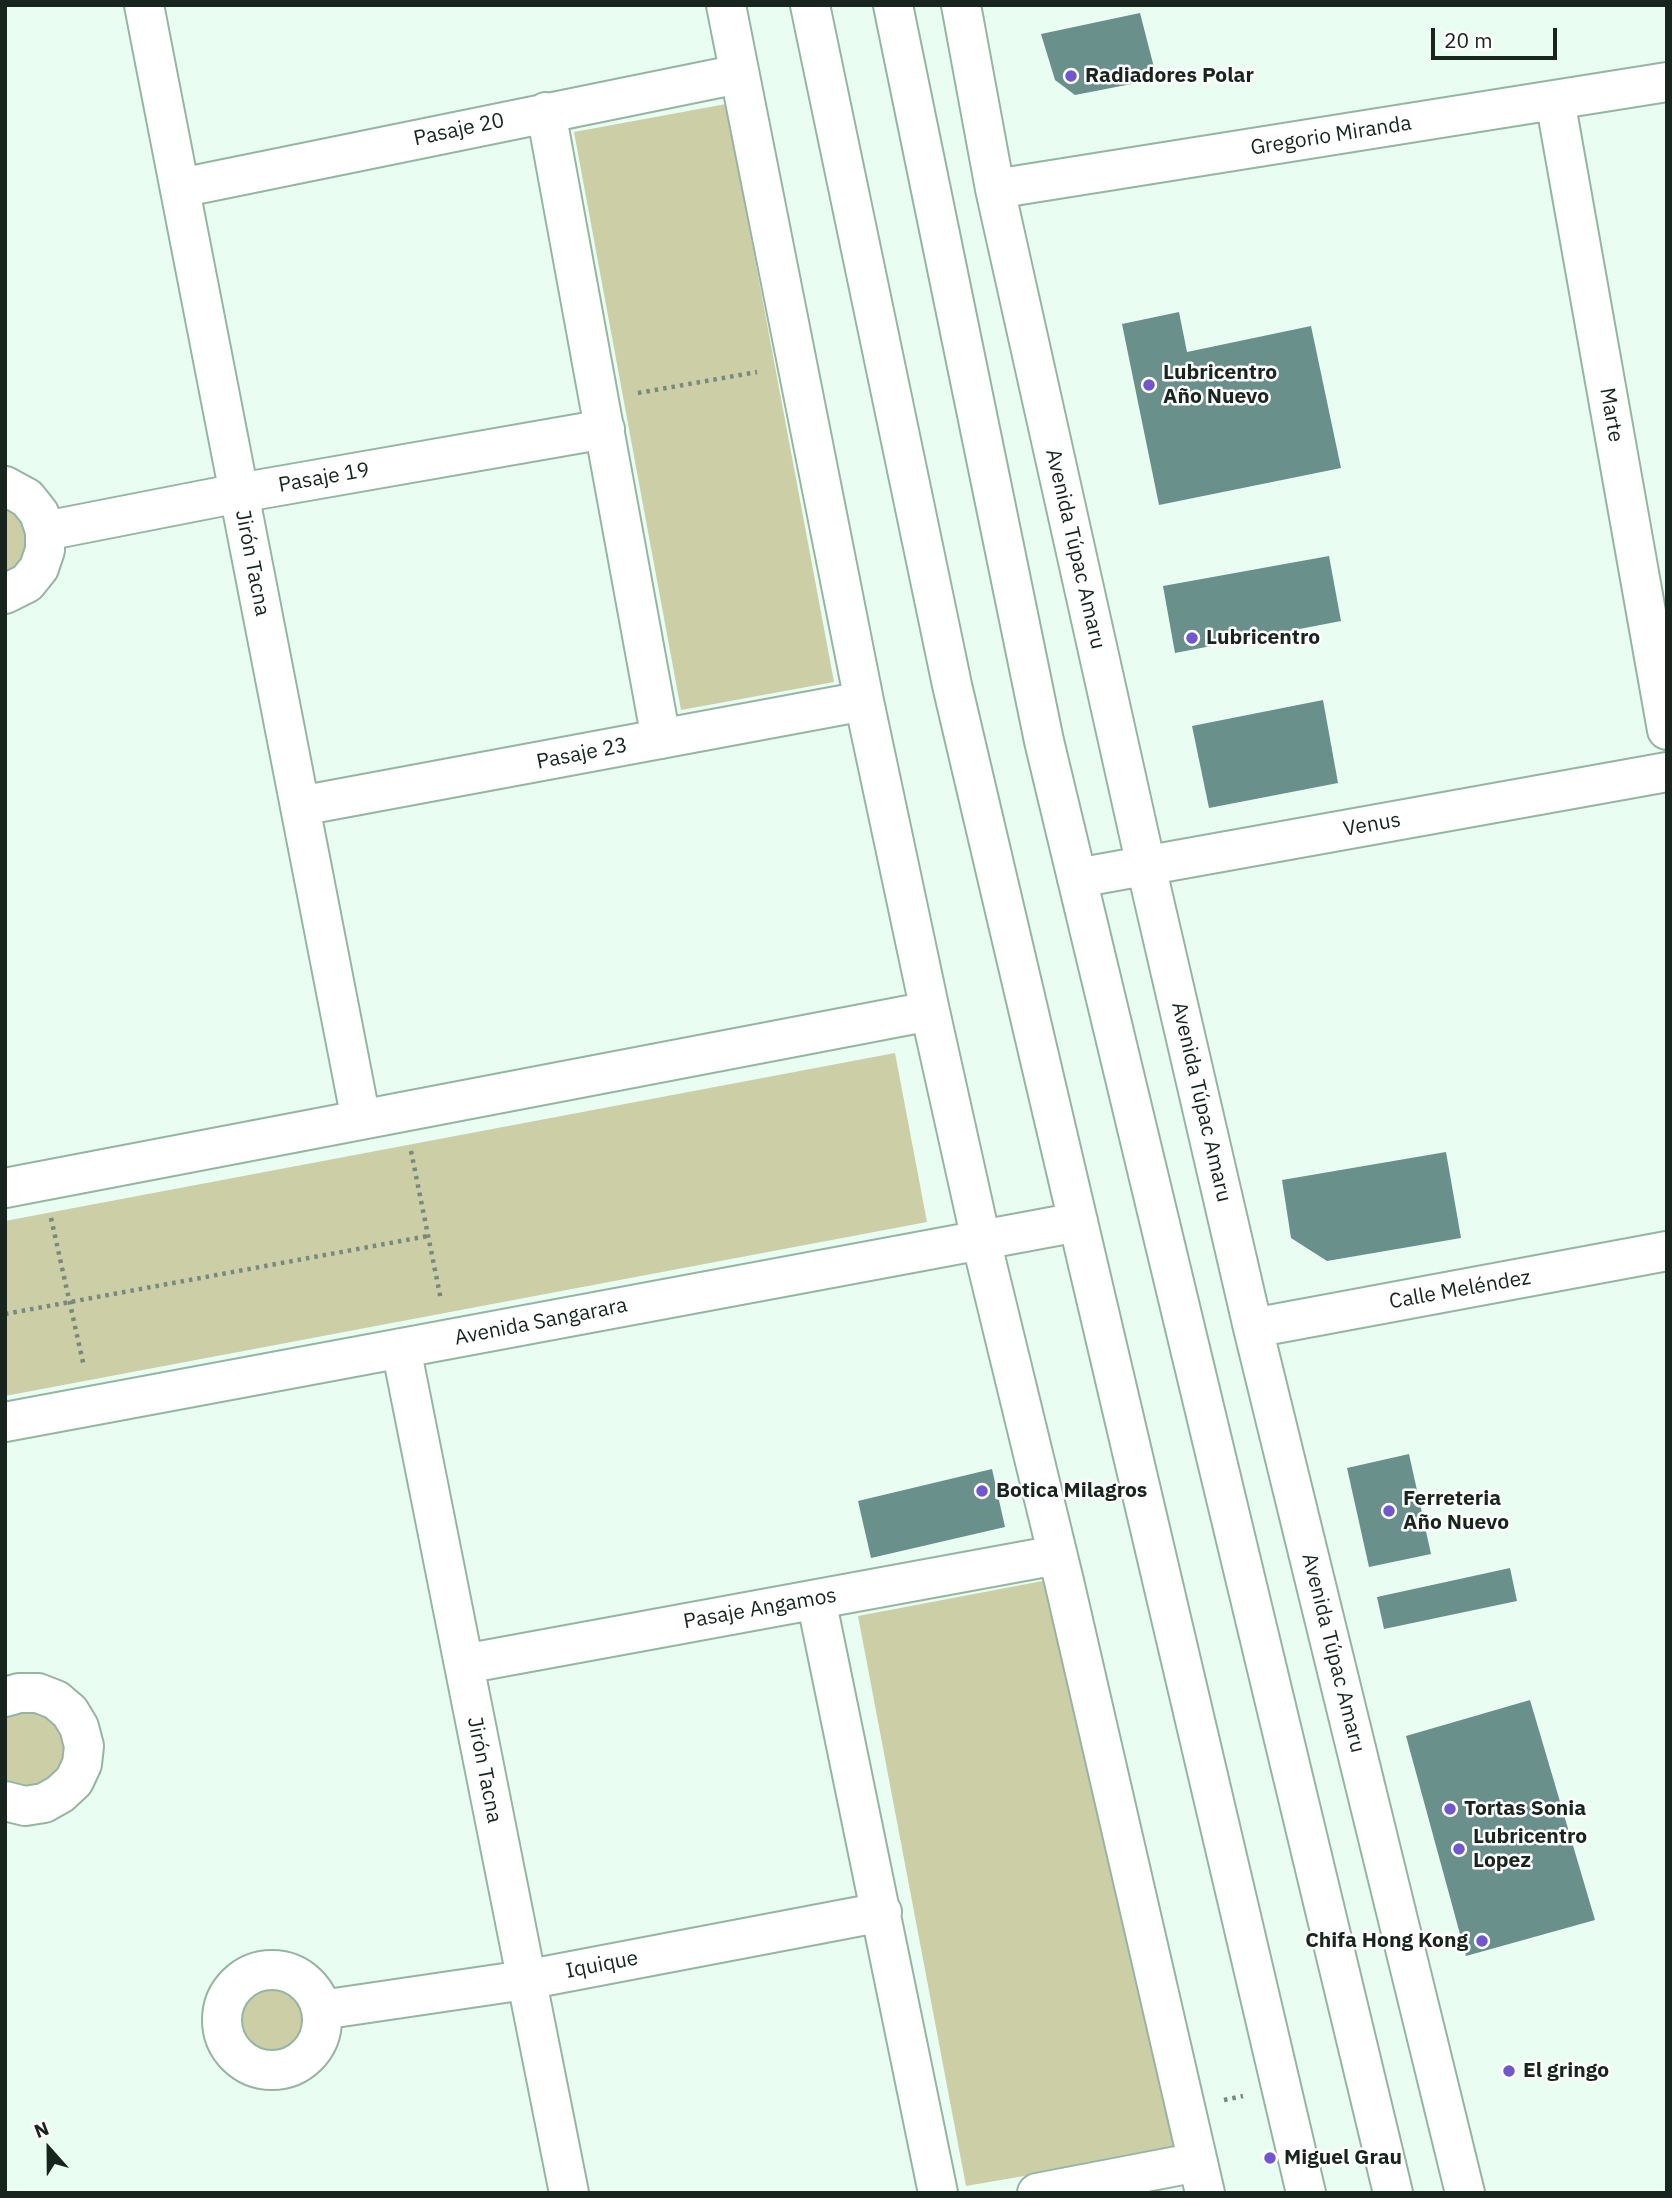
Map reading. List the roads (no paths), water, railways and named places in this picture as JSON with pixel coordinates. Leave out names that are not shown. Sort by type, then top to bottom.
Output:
[{"type":"main road","name":"Jirón Tacna","points":[[144,5],[361,1120]]},
{"type":"main road","points":[[726,5],[864,701],[930,1010],[981,1240],[1201,2178],[1037,2193]]},
{"type":"main road","points":[[810,5],[952,685],[1306,2193]]},
{"type":"main road","points":[[892,5],[1044,741],[1394,2193]]},
{"type":"main road","name":"Avenida Túpac Amaru","points":[[961,5],[995,189],[1146,866],[1253,1328],[1465,2193]]},
{"type":"main road","name":"Pasaje 20","points":[[180,188],[739,74]]},
{"type":"main road","name":"Gregorio Miranda","points":[[995,189],[1667,82]]},
{"type":"main road","name":"Marte","points":[[1555,100],[1667,730]]},
{"type":"main road","points":[[546,113],[661,739]]},
{"type":"main road","name":"Pasaje 19","points":[[45,531],[239,493],[602,414]]},
{"type":"main road","points":[[5,486],[27,498],[39,513],[45,531],[45,550],[39,568],[27,583],[5,594]]},
{"type":"main road","name":"Pasaje 23","points":[[300,806],[864,701]]},
{"type":"main road","name":"Venus","points":[[1077,878],[1667,772]]},
{"type":"main road","points":[[5,1188],[930,1010]]},
{"type":"main road","name":"Avenida Sangarara","points":[[5,1422],[1078,1222]]},
{"type":"main road","name":"Calle Meléndez","points":[[1253,1328],[1667,1251]]},
{"type":"main road","name":"Jirón Tacna","points":[[401,1348],[569,2193]]},
{"type":"main road","name":"Pasaje Angamos","points":[[464,1664],[1057,1555]]},
{"type":"main road","points":[[816,1599],[938,2193]]},
{"type":"main road","points":[[5,1697],[19,1693],[38,1693],[56,1700],[70,1712],[79,1727],[84,1746],[82,1764],[74,1781],[60,1794],[44,1803],[25,1806],[5,1801]]},
{"type":"main road","name":"Iquique","points":[[321,2010],[525,1980],[882,1912]]},
{"type":"place","name":"Radiadores Polar","points":[[1071,76]]},
{"type":"place","name":"Lubricentro Año Nuevo","points":[[1149,385]]},
{"type":"place","name":"Lubricentro","points":[[1192,638]]},
{"type":"place","name":"Botica Milagros","points":[[982,1491]]},
{"type":"place","name":"Ferreteria Año Nuevo","points":[[1389,1511]]},
{"type":"place","name":"Tortas Sonia","points":[[1450,1809]]},
{"type":"place","name":"Lubricentro Lopez","points":[[1459,1849]]},
{"type":"place","name":"Chifa Hong Kong","points":[[1482,1941]]},
{"type":"place","name":"El gringo","points":[[1509,2071]]},
{"type":"place","name":"Miguel Grau","points":[[1270,2158]]}]
